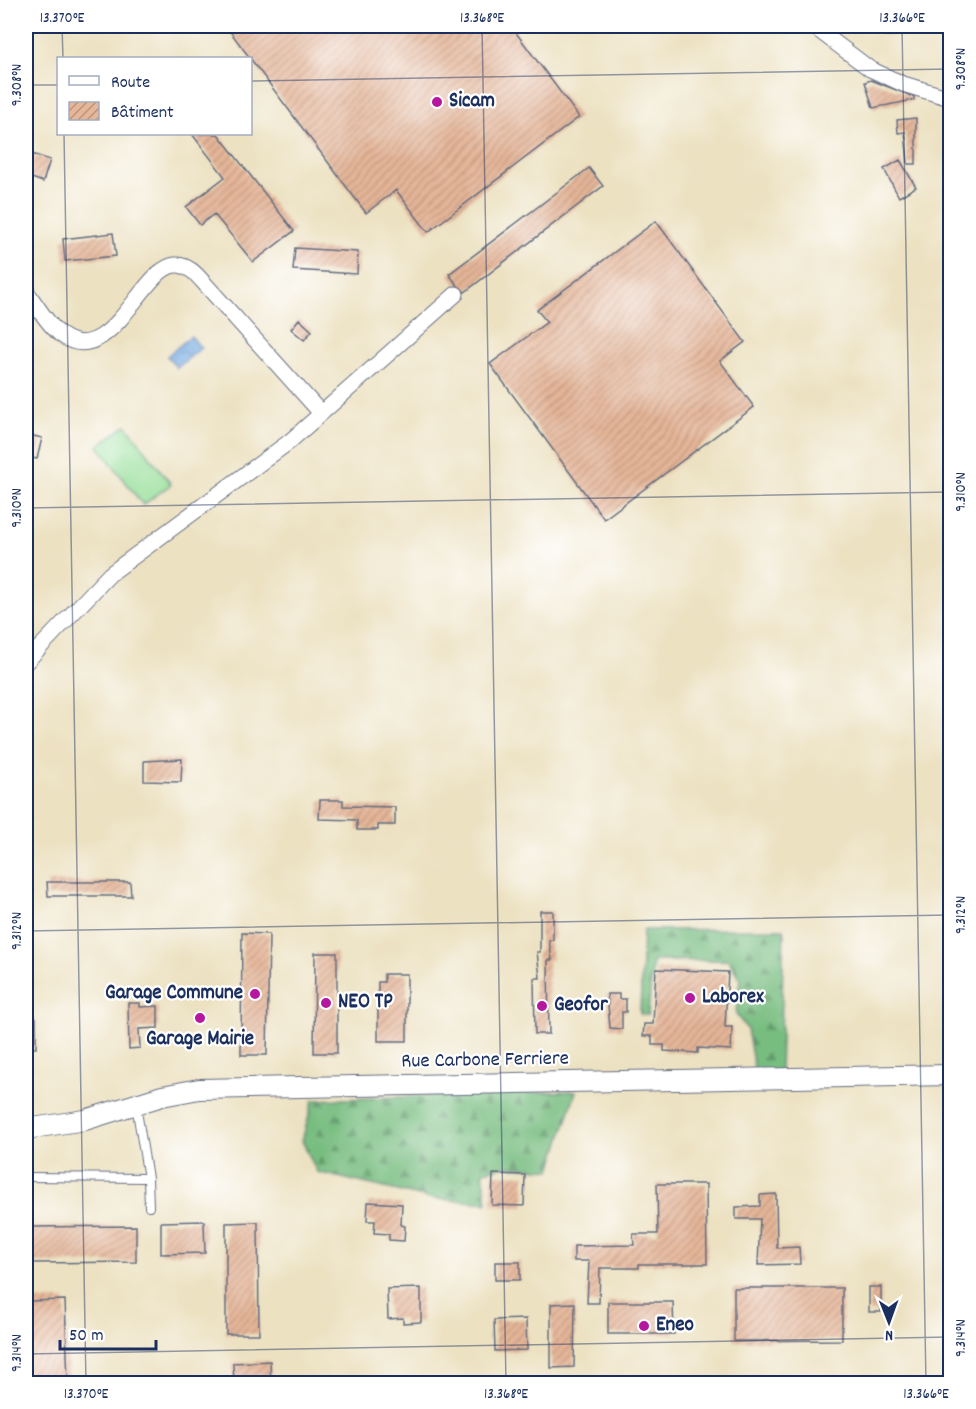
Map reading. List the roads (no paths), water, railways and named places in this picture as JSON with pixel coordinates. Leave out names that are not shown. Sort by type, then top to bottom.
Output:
[{"type":"street","points":[[813,26],[870,69],[903,84],[951,98]]},
{"type":"street","points":[[26,291],[60,335],[87,342],[101,337],[115,325],[162,272],[173,265],[184,266],[205,284],[320,412]]},
{"type":"street","points":[[26,662],[110,574],[289,442],[320,412],[456,294]]},
{"type":"street","name":"Rue Carbone Ferriere","points":[[26,1129],[85,1120],[184,1091],[229,1088],[951,1075]]},
{"type":"lane","points":[[136,1104],[148,1178],[149,1207]]},
{"type":"lane","points":[[26,1177],[148,1178]]},
{"type":"water","points":[[191,336],[201,348],[177,368],[167,356]]},
{"type":"place","name":"Sicam","points":[[437,102]]},
{"type":"place","name":"Garage Commune","points":[[255,994]]},
{"type":"place","name":"Laborex","points":[[690,998]]},
{"type":"place","name":"NEO TP","points":[[326,1003]]},
{"type":"place","name":"Geofor","points":[[542,1006]]},
{"type":"place","name":"Garage Mairie","points":[[200,1018]]},
{"type":"place","name":"Eneo","points":[[644,1326]]}]
